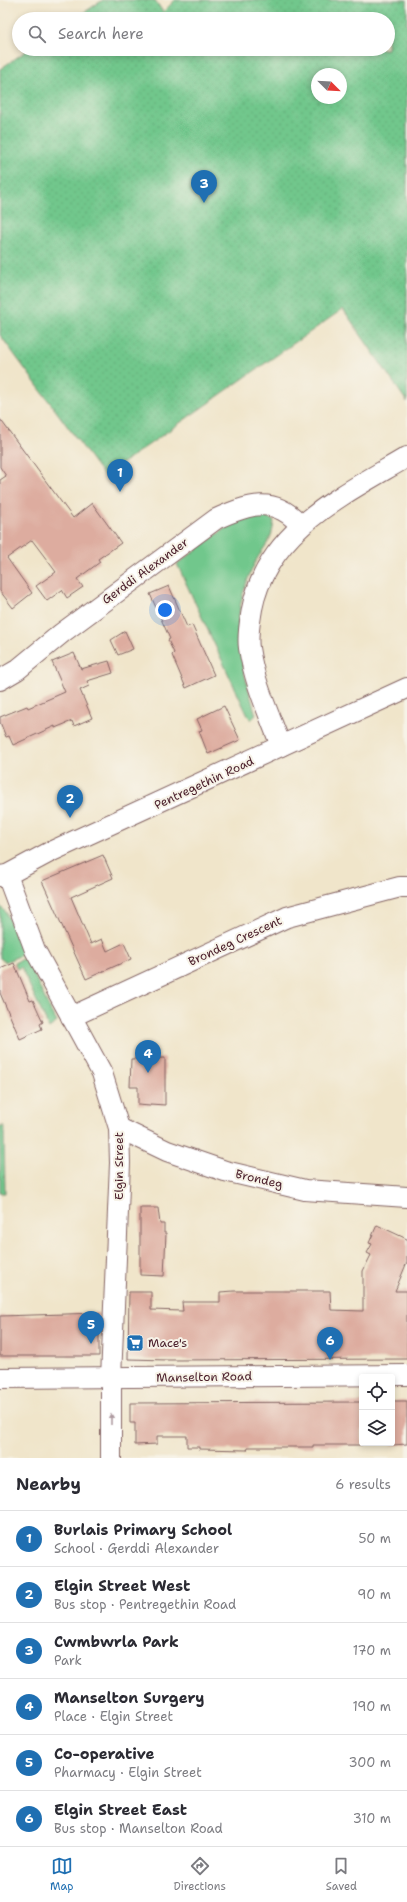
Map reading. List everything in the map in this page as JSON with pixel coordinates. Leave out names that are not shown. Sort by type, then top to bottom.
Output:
[{"type":"street","points":[[281,746],[252,668],[249,646],[249,624],[260,579],[273,558],[301,526],[327,504],[407,456]]},
{"type":"street","name":"Gerddi Alexander","points":[[0,680],[17,670],[62,633],[216,519],[241,507],[262,504],[280,509],[294,518],[301,526]]},
{"type":"street","name":"Pentregethin Road","points":[[3,876],[50,852],[407,688]]},
{"type":"street","name":"Elgin Street","points":[[3,876],[35,950],[102,1073],[119,1128],[120,1163],[111,1378],[111,1458]]},
{"type":"street","name":"Brondeg Crescent","points":[[71,1017],[287,917],[400,887],[407,887]]},
{"type":"street","name":"Brondeg","points":[[119,1128],[167,1151],[225,1171],[305,1190],[407,1197]]},
{"type":"street","name":"Manselton Road","points":[[0,1378],[407,1375]]},
{"type":"green space","points":[[103,0],[155,0],[163,12],[85,12]]},
{"type":"green space","points":[[175,0],[407,0],[407,402],[343,309],[104,476],[0,335],[0,69],[19,56],[395,56],[395,12],[163,12]]},
{"type":"green space","points":[[261,514],[274,521],[273,529],[269,540],[254,565],[246,585],[241,604],[239,622],[241,658],[256,715],[251,720],[177,564],[235,521]]},
{"type":"green space","points":[[0,906],[6,912],[24,954],[5,962],[0,958]]},
{"type":"green space","points":[[26,957],[57,1022],[49,1028],[21,967],[17,969],[14,963]]},
{"type":"green space","points":[[0,1126],[4,1126],[5,1193],[0,1193]]},
{"type":"building","points":[[0,419],[73,518],[92,503],[121,543],[98,559],[100,562],[77,579],[83,587],[67,598],[62,590],[47,601],[36,586],[56,572],[32,540],[7,558],[32,593],[13,608],[0,591],[0,480],[6,476],[0,467]]},
{"type":"building","points":[[169,586],[187,627],[192,625],[214,675],[186,688],[172,655],[174,653],[168,640],[170,639],[150,594]]},
{"type":"building","points":[[125,631],[133,649],[118,655],[111,640]]},
{"type":"building","points":[[74,653],[81,669],[109,661],[113,673],[87,681],[89,686],[80,690],[92,718],[74,726],[72,721],[55,728],[55,726],[13,745],[9,736],[6,737],[0,722],[0,717],[27,706],[28,708],[65,692],[52,662]]},
{"type":"building","points":[[224,706],[240,740],[208,754],[199,731],[202,730],[197,719]]},
{"type":"building","points":[[103,855],[113,878],[71,897],[91,944],[102,939],[107,951],[124,943],[131,959],[86,979],[42,881]]},
{"type":"building","points":[[14,963],[30,1001],[33,1000],[43,1022],[40,1024],[42,1029],[20,1039],[0,993],[0,969]]},
{"type":"building","points":[[165,1058],[165,1105],[138,1105],[138,1087],[130,1087],[131,1059]]},
{"type":"building","points":[[140,1208],[158,1208],[160,1224],[164,1224],[164,1233],[166,1233],[164,1276],[140,1275]]},
{"type":"building","points":[[377,1225],[407,1239],[407,1262],[395,1291],[407,1291],[407,1359],[128,1359],[129,1292],[151,1292],[151,1310],[183,1311],[182,1302],[220,1302],[220,1292],[330,1291],[331,1310],[363,1311],[363,1271],[371,1255],[367,1253],[372,1244],[369,1243]]},
{"type":"building","points":[[99,1313],[99,1356],[0,1356],[0,1316]]},
{"type":"building","points":[[395,1401],[407,1401],[407,1444],[395,1445]]},
{"type":"building","points":[[359,1402],[359,1445],[248,1447],[247,1450],[199,1449],[199,1447],[187,1447],[187,1436],[157,1436],[157,1444],[135,1445],[135,1423],[130,1423],[130,1403]]},
{"type":"place","name":"Cwmbwrla Park","points":[[204,203]]},
{"type":"place","name":"Burlais Primary School","points":[[120,492]]},
{"type":"place","name":"Elgin Street West","points":[[70,818]]},
{"type":"place","name":"Manselton Surgery","points":[[148,1073]]},
{"type":"place","name":"Mace's","points":[[135,1343]]},
{"type":"place","name":"Co-operative","points":[[91,1344]]},
{"type":"place","name":"Elgin Street East","points":[[330,1360]]}]
